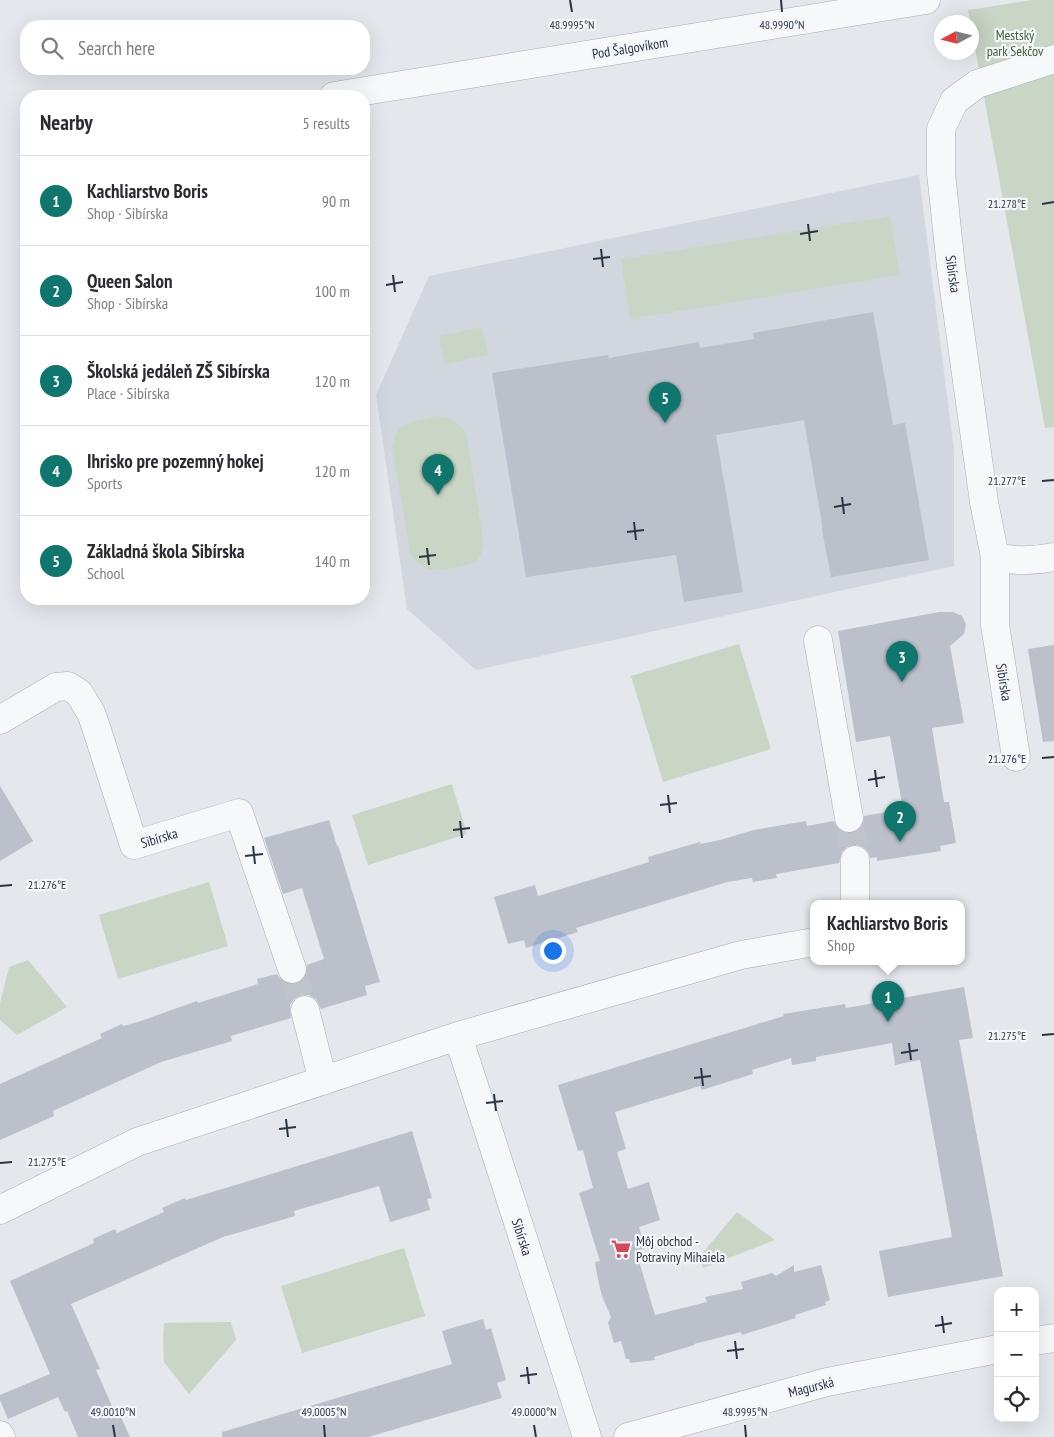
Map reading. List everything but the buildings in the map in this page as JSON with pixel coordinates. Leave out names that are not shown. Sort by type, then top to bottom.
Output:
[{"type":"street","name":"Pod Šalgovíkom","points":[[370,90],[926,0]]},
{"type":"street","name":"Sibírska","points":[[1015,752],[995,625],[995,557],[984,502],[951,267],[941,173],[941,129],[954,101],[977,84],[1054,59]]},
{"type":"street","points":[[995,557],[1041,560],[1054,557]]},
{"type":"street","points":[[818,640],[849,818]]},
{"type":"street","name":"Sibírska","points":[[0,720],[56,687],[68,686],[79,693],[91,712],[134,846],[239,813],[292,969]]},
{"type":"street","points":[[855,860],[856,900]]},
{"type":"street","points":[[0,1210],[137,1142],[458,1036],[741,955],[810,943]]},
{"type":"street","points":[[305,1010],[323,1081]]},
{"type":"street","name":"Sibírska","points":[[458,1036],[587,1437]]},
{"type":"street","points":[[1039,1341],[1054,1338]]},
{"type":"street","name":"Magurská","points":[[628,1437],[827,1382],[994,1350]]},
{"type":"shaded area","points":[[919,175],[954,451],[954,566],[476,670],[407,609],[376,395],[429,276]]},
{"type":"green space","name":"Mestský park Sekčov","points":[[1032,0],[1054,0],[1054,427],[1045,428],[977,60],[979,60],[979,15],[969,15],[968,10]]},
{"type":"green space","points":[[890,216],[900,275],[630,319],[621,259]]},
{"type":"green space","points":[[482,327],[488,355],[445,364],[439,336]]},
{"type":"green space","points":[[444,416],[457,423],[466,433],[484,544],[480,556],[472,564],[444,569],[428,569],[420,564],[410,553],[392,447],[397,432],[404,425]]},
{"type":"green space","points":[[739,644],[771,749],[663,782],[631,676]]},
{"type":"green space","points":[[452,784],[467,834],[368,865],[352,815]]},
{"type":"green space","points":[[209,882],[228,946],[118,979],[99,915]]},
{"type":"green space","points":[[28,960],[67,1007],[17,1035],[0,1020],[0,1003],[9,967]]},
{"type":"green space","points":[[737,1212],[775,1240],[703,1268],[699,1257]]},
{"type":"green space","points":[[404,1248],[425,1316],[302,1353],[281,1286]]},
{"type":"green space","points":[[231,1322],[236,1340],[189,1394],[164,1362],[164,1323]]},
{"type":"tunnel","points":[[849,818],[855,860]]},
{"type":"tunnel","points":[[292,969],[305,1010]]},
{"type":"place","name":"Základná škola Sibírska","points":[[665,423]]},
{"type":"place","name":"Ihrisko pre pozemný hokej","points":[[438,495]]},
{"type":"place","name":"Školská jedáleň ZŠ Sibírska","points":[[902,682]]},
{"type":"place","name":"Queen Salon","points":[[900,842]]},
{"type":"place","name":"Kachliarstvo Boris","points":[[888,1022]]},
{"type":"place","name":"Môj obchod - Potraviny Mihaiela","points":[[621,1249]]}]
